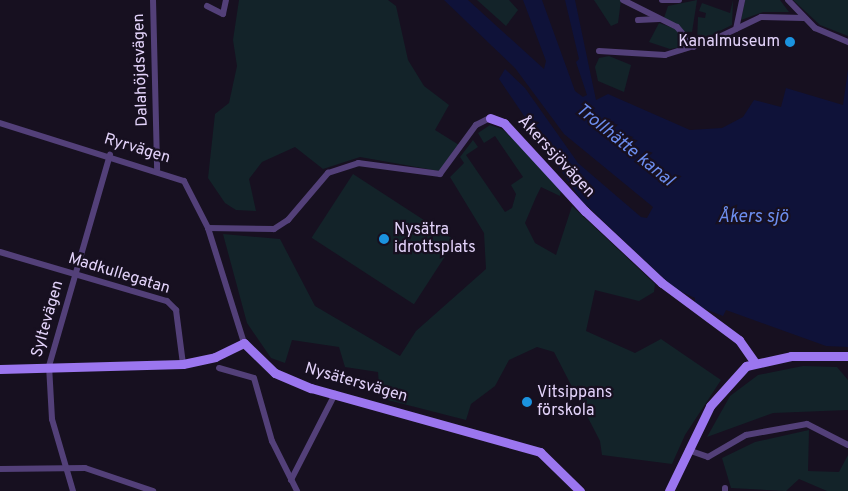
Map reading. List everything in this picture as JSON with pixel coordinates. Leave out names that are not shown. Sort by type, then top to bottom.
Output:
[{"type":"street","name":"Dalahöjdsvägen","points":[[153,0],[157,169]]},
{"type":"street","points":[[207,6],[223,14],[226,0]]},
{"type":"street","points":[[623,0],[677,27],[694,46]]},
{"type":"street","points":[[662,0],[679,0]]},
{"type":"street","points":[[736,29],[742,0]]},
{"type":"street","points":[[788,0],[804,18],[826,34],[848,42]]},
{"type":"street","points":[[599,52],[658,56],[694,46],[761,17],[804,18]]},
{"type":"street","points":[[638,20],[659,19]]},
{"type":"street","name":"Åkerssjövägen","points":[[208,228],[274,229],[328,173],[358,163],[440,174],[476,125],[490,118],[504,123],[585,211],[662,283],[740,340],[755,363]]},
{"type":"street","name":"Ryrvägen","points":[[0,123],[157,169],[189,186],[208,228],[244,343]]},
{"type":"street","name":"Syltevägen","points":[[72,491],[52,419],[49,366],[110,155]]},
{"type":"street","name":"Madkullegatan","points":[[0,252],[172,304],[183,364]]},
{"type":"street","points":[[0,368],[183,364],[215,357],[244,343]]},
{"type":"street","name":"Nysätersvägen","points":[[244,343],[275,372],[335,394],[540,452],[552,460],[580,491]]},
{"type":"street","points":[[670,491],[710,406],[732,378],[755,363],[791,356],[848,356]]},
{"type":"street","points":[[219,368],[254,378],[272,440],[297,491]]},
{"type":"street","points":[[291,480],[335,394]]},
{"type":"street","points":[[688,450],[708,457],[746,435],[807,424],[848,445]]},
{"type":"street","points":[[0,469],[65,466],[85,468],[153,491]]},
{"type":"shaded area","points":[[239,0],[388,0],[396,6],[408,60],[424,86],[449,105],[435,130],[459,145],[450,159],[439,171],[360,157],[323,169],[295,147],[262,162],[249,179],[256,211],[236,210],[225,203],[208,178],[215,114],[229,103],[237,66],[233,40]]},
{"type":"shaded area","points":[[477,0],[509,0],[518,10],[506,26]]},
{"type":"shaded area","points":[[594,0],[621,0],[618,23],[611,26]]},
{"type":"shaded area","points":[[697,0],[692,32],[687,34],[664,18],[668,6]]},
{"type":"shaded area","points":[[733,0],[732,25],[697,42],[698,17],[705,18],[706,13],[699,11],[702,3],[730,13]]},
{"type":"shaded area","points":[[745,0],[780,0],[789,12],[763,12],[741,20]]},
{"type":"shaded area","points":[[793,0],[848,0],[848,36],[820,25]]},
{"type":"shaded area","points":[[659,23],[676,29],[687,46],[670,49],[649,42]]},
{"type":"shaded area","points":[[609,56],[631,65],[624,92],[598,81],[595,67],[599,58]]},
{"type":"shaded area","points":[[490,125],[502,129],[534,158],[561,189],[560,196],[541,187],[536,197],[525,223],[535,243],[556,255],[572,206],[655,284],[654,292],[639,301],[595,290],[586,331],[635,353],[661,339],[721,380],[685,435],[672,464],[602,455],[600,441],[554,352],[537,347],[509,360],[495,386],[471,404],[466,420],[380,398],[378,372],[345,367],[339,347],[292,340],[285,363],[271,358],[247,323],[223,234],[280,239],[315,306],[400,356],[416,331],[486,269],[484,233],[450,177],[464,163],[460,157],[473,140],[478,147],[466,155],[505,212],[512,208],[516,194],[511,185],[523,177],[495,136],[484,143],[478,133]]},
{"type":"shaded area","name":"Nysätra idrottsplats","points":[[353,174],[455,240],[414,304],[312,238]]},
{"type":"shaded area","points":[[803,366],[837,367],[848,380],[848,410],[773,413],[707,437],[730,396],[758,375]]},
{"type":"shaded area","points":[[809,430],[808,471],[839,472],[848,455],[848,491],[827,491],[799,479],[786,491],[731,488],[722,458],[755,442]]},
{"type":"water","name":"Åkers sjö","points":[[444,0],[468,0],[544,69],[546,61],[523,0],[542,0],[575,91],[583,97],[587,95],[576,62],[579,59],[565,0],[575,0],[596,100],[608,94],[690,130],[722,128],[743,117],[754,100],[781,107],[786,88],[843,105],[848,70],[848,347],[826,346],[726,310],[723,316],[695,305],[695,298],[675,289],[581,200],[499,79],[505,69],[525,88],[578,163],[641,217],[647,218],[653,207],[564,134],[515,68]]},
{"type":"place","name":"Kanalmuseum","points":[[790,42]]},
{"type":"place","name":"Nysätra idrottsplats","points":[[384,239]]},
{"type":"place","name":"Vitsippans förskola","points":[[527,402]]},
{"type":"water label","name":"Trollhätte kanal","points":[[624,146]]}]
